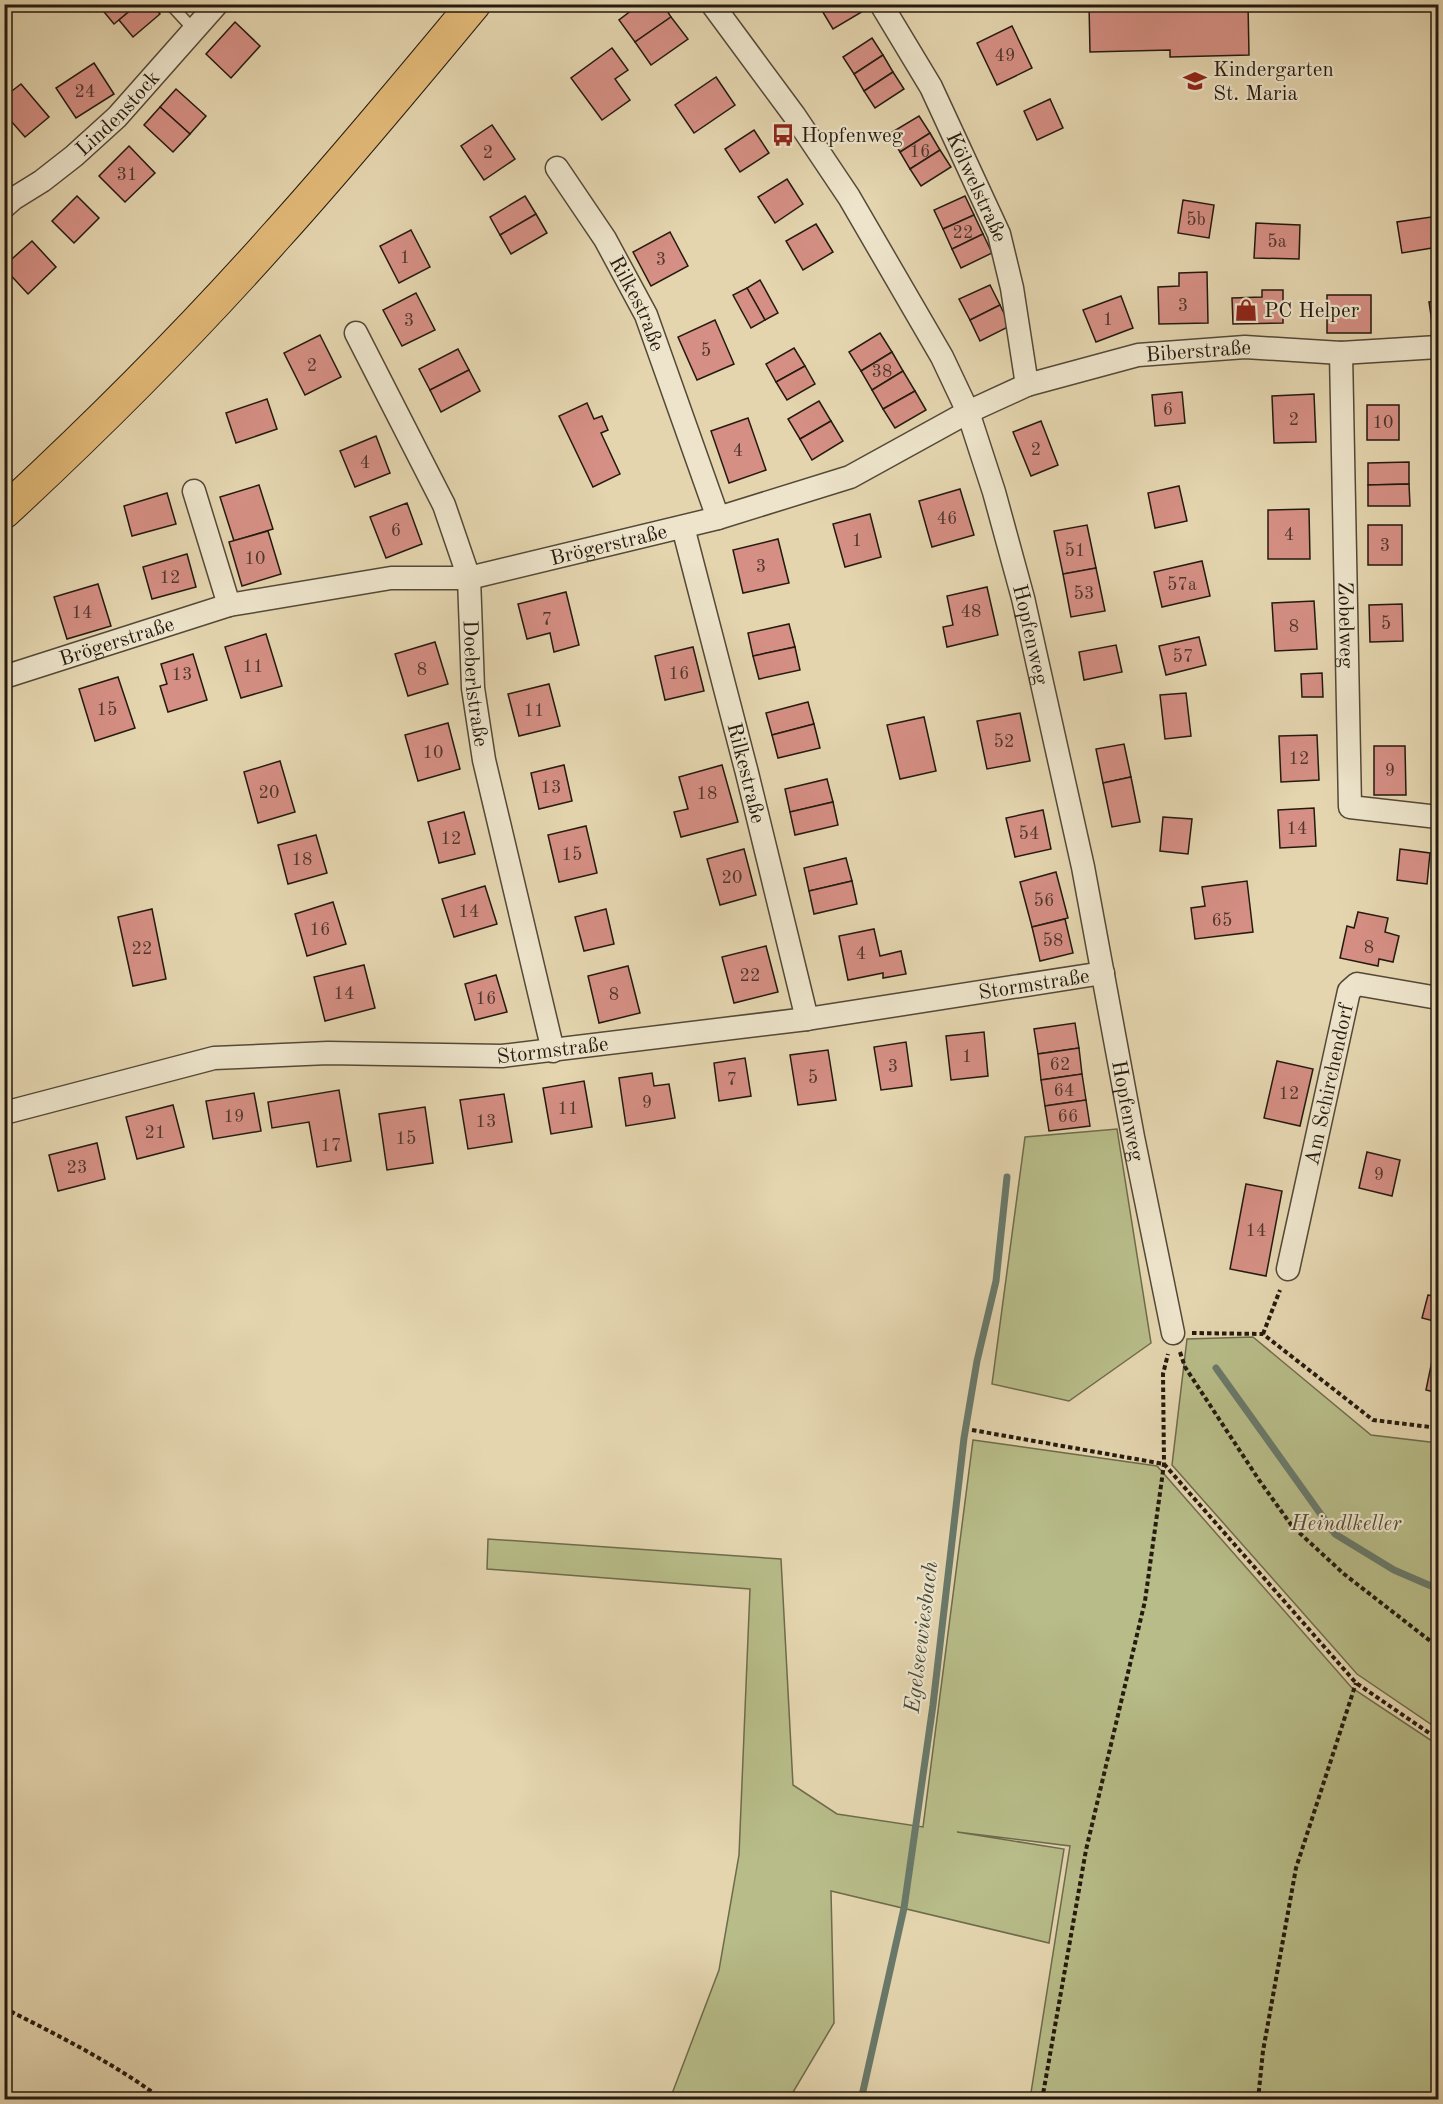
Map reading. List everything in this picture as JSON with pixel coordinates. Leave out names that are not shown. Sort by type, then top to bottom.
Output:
[{"type":"main road","points":[[4,512],[71,450],[152,369],[276,237],[474,4]]},
{"type":"street","name":"Lindenstock","points":[[7,198],[42,181],[117,117],[217,4]]},
{"type":"street","name":"Hopfenweg","points":[[712,4],[794,115],[849,197],[942,357],[969,412],[1023,598],[1083,867],[1132,1137],[1173,1333]]},
{"type":"street","name":"Kölwelstraße","points":[[881,4],[931,87],[999,234],[1012,288],[1027,384]]},
{"type":"street","name":"Rilkestraße","points":[[557,168],[605,239],[646,315],[718,518]]},
{"type":"street","name":"Doeberlstraße","points":[[356,333],[444,505],[469,578],[473,688],[484,760],[553,1051]]},
{"type":"street","name":"Biberstraße","points":[[969,412],[1027,384],[1138,355],[1245,347],[1341,352],[1438,347]]},
{"type":"street","name":"Zobelweg","points":[[1341,352],[1350,807],[1438,817]]},
{"type":"street","name":"Brögerstraße","points":[[4,676],[230,605],[391,578],[469,578],[683,528],[850,477],[969,412]]},
{"type":"street","points":[[194,491],[230,605]]},
{"type":"street","name":"Rilkestraße","points":[[683,528],[747,773],[807,1019]]},
{"type":"street","name":"Stormstraße","points":[[4,1113],[214,1058],[328,1053],[502,1056],[807,1019],[1103,974]]},
{"type":"street","name":"Am Schirchendorf","points":[[1288,1269],[1349,991],[1357,984],[1438,998]]},
{"type":"lane","points":[[170,4],[194,30]]},
{"type":"path","points":[[1263,1334],[1288,1269]]},
{"type":"path","points":[[1173,1333],[1263,1334],[1373,1420],[1438,1428]]},
{"type":"path","points":[[1042,2100],[1086,1850],[1145,1601],[1164,1464],[1163,1374],[1173,1333]]},
{"type":"path","points":[[1173,1333],[1185,1367],[1292,1526],[1344,1574],[1438,1647]]},
{"type":"path","points":[[972,1430],[1164,1464],[1356,1683],[1438,1739]]},
{"type":"path","points":[[1258,2100],[1263,2051],[1296,1868],[1356,1683]]},
{"type":"path","points":[[4,2008],[80,2046],[146,2086],[164,2100]]},
{"type":"green space","points":[[1117,1129],[1151,1343],[1069,1401],[992,1384],[1025,1137]]},
{"type":"green space","name":"Heindlkeller","points":[[1253,1337],[1371,1435],[1438,1443],[1438,1729],[1357,1674],[1172,1465],[1187,1339]]},
{"type":"green space","points":[[973,1440],[1157,1466],[1352,1688],[1438,1745],[1438,2099],[1030,2099],[1070,1846],[957,1832],[1064,1849],[1049,1943],[831,1891],[834,2023],[789,2099],[670,2099],[719,1970],[739,1855],[750,1589],[487,1569],[488,1539],[781,1559],[793,1785],[837,1814],[923,1827]]},
{"type":"building","points":[[103,4],[138,4],[114,24],[100,7]]},
{"type":"building","points":[[138,4],[152,4],[160,14],[133,37],[119,20]]},
{"type":"building","points":[[640,4],[663,4],[671,17],[635,42],[619,20]]},
{"type":"building","points":[[829,4],[861,4],[865,10],[833,29],[821,9]]},
{"type":"building","points":[[1089,4],[1248,4],[1249,55],[1170,57],[1170,50],[1090,52]]},
{"type":"building","points":[[671,17],[688,39],[651,65],[635,42]]},
{"type":"building","points":[[235,22],[260,46],[231,78],[206,54]]},
{"type":"building","points":[[1012,26],[1032,68],[997,85],[977,43]]},
{"type":"building","points":[[872,38],[883,55],[854,74],[843,57]]},
{"type":"building","points":[[612,48],[628,70],[615,79],[630,100],[602,120],[571,78]]},
{"type":"building","points":[[883,55],[893,72],[864,91],[854,74]]},
{"type":"building","points":[[94,63],[114,94],[76,118],[56,88]]},
{"type":"building","points":[[893,72],[904,89],[875,108],[864,91]]},
{"type":"building","points":[[716,77],[735,105],[694,133],[675,105]]},
{"type":"building","points":[[21,84],[49,117],[25,137],[4,113],[4,97]]},
{"type":"building","points":[[176,89],[206,116],[190,134],[160,107]]},
{"type":"building","points":[[1050,99],[1063,128],[1037,140],[1024,111]]},
{"type":"building","points":[[160,107],[190,134],[173,152],[144,125]]},
{"type":"building","points":[[919,116],[930,133],[900,152],[889,134]]},
{"type":"building","points":[[492,125],[515,159],[484,180],[461,146]]},
{"type":"building","points":[[754,130],[769,153],[740,172],[725,149]]},
{"type":"building","points":[[930,133],[940,150],[910,169],[900,152]]},
{"type":"building","points":[[129,146],[155,173],[125,202],[99,176]]},
{"type":"building","points":[[940,150],[951,167],[921,186],[910,169]]},
{"type":"building","points":[[787,179],[803,204],[775,223],[758,197]]},
{"type":"building","points":[[77,196],[99,218],[74,243],[52,221]]},
{"type":"building","points":[[525,196],[536,214],[500,235],[490,217]]},
{"type":"building","points":[[965,196],[974,215],[943,229],[934,210]]},
{"type":"building","points":[[1183,200],[1214,205],[1209,238],[1178,233]]},
{"type":"building","points":[[536,214],[547,233],[511,254],[500,235]]},
{"type":"building","points":[[974,215],[983,234],[952,249],[943,229]]},
{"type":"building","points":[[1438,216],[1438,247],[1402,253],[1397,222]]},
{"type":"building","points":[[1256,223],[1300,225],[1299,259],[1254,258]]},
{"type":"building","points":[[816,224],[833,252],[803,270],[786,241]]},
{"type":"building","points":[[411,230],[430,267],[399,283],[380,246]]},
{"type":"building","points":[[670,232],[688,266],[651,286],[633,252]]},
{"type":"building","points":[[983,234],[992,253],[961,268],[952,249]]},
{"type":"building","points":[[32,241],[56,267],[28,294],[4,266]]},
{"type":"building","points":[[1207,272],[1208,323],[1159,324],[1158,287],[1179,286],[1179,273]]},
{"type":"building","points":[[760,280],[778,313],[765,320],[747,288]]},
{"type":"building","points":[[990,285],[1000,305],[970,320],[959,299]]},
{"type":"building","points":[[747,288],[765,320],[751,328],[733,295]]},
{"type":"building","points":[[1262,290],[1283,290],[1283,323],[1233,324],[1232,298],[1262,297]]},
{"type":"building","points":[[416,293],[435,330],[402,346],[383,310]]},
{"type":"building","points":[[1327,295],[1371,295],[1371,333],[1327,333]]},
{"type":"building","points":[[1121,296],[1133,328],[1096,342],[1083,310]]},
{"type":"building","points":[[1438,301],[1438,328],[1433,329],[1429,302]]},
{"type":"building","points":[[1000,305],[1010,326],[980,341],[970,320]]},
{"type":"building","points":[[715,320],[734,364],[697,380],[678,337]]},
{"type":"building","points":[[880,333],[892,352],[861,371],[849,352]]},
{"type":"building","points":[[320,335],[341,377],[305,395],[284,353]]},
{"type":"building","points":[[794,348],[805,366],[776,382],[766,364]]},
{"type":"building","points":[[458,349],[469,370],[430,390],[419,369]]},
{"type":"building","points":[[892,352],[903,371],[872,390],[861,371]]},
{"type":"building","points":[[805,366],[815,384],[787,400],[776,382]]},
{"type":"building","points":[[469,370],[480,391],[441,412],[430,390]]},
{"type":"building","points":[[903,371],[915,391],[883,409],[872,390]]},
{"type":"building","points":[[915,391],[926,410],[895,428],[883,409]]},
{"type":"building","points":[[1182,392],[1185,423],[1155,426],[1152,395]]},
{"type":"building","points":[[1314,394],[1316,442],[1274,443],[1272,396]]},
{"type":"building","points":[[267,399],[277,429],[236,443],[226,413]]},
{"type":"building","points":[[819,401],[831,421],[800,439],[788,419]]},
{"type":"building","points":[[587,403],[594,419],[602,416],[608,430],[601,433],[620,474],[593,487],[559,416]]},
{"type":"building","points":[[1367,405],[1399,405],[1399,440],[1367,440]]},
{"type":"building","points":[[748,418],[766,470],[729,483],[711,431]]},
{"type":"building","points":[[831,421],[843,441],[812,460],[800,439]]},
{"type":"building","points":[[1041,421],[1058,465],[1031,476],[1013,432]]},
{"type":"building","points":[[376,436],[390,473],[355,487],[340,451]]},
{"type":"building","points":[[1409,462],[1409,484],[1368,485],[1368,463]]},
{"type":"building","points":[[1409,484],[1410,506],[1368,506],[1368,485]]},
{"type":"building","points":[[259,485],[273,529],[234,541],[220,497]]},
{"type":"building","points":[[1179,486],[1187,521],[1155,528],[1148,493]]},
{"type":"building","points":[[960,489],[974,535],[932,547],[919,501]]},
{"type":"building","points":[[167,493],[176,524],[132,536],[124,506]]},
{"type":"building","points":[[407,503],[422,544],[386,558],[370,517]]},
{"type":"building","points":[[1309,509],[1310,559],[1268,559],[1268,510]]},
{"type":"building","points":[[870,514],[881,557],[845,567],[833,524]]},
{"type":"building","points":[[1087,525],[1096,568],[1063,574],[1054,531]]},
{"type":"building","points":[[1368,525],[1402,525],[1402,565],[1368,565]]},
{"type":"building","points":[[268,531],[281,574],[242,586],[229,542]]},
{"type":"building","points":[[778,539],[789,583],[743,593],[733,550]]},
{"type":"building","points":[[187,554],[196,587],[152,599],[143,567]]},
{"type":"building","points":[[1202,561],[1210,596],[1162,607],[1154,572]]},
{"type":"building","points":[[1096,568],[1105,611],[1071,617],[1063,574]]},
{"type":"building","points":[[98,584],[111,626],[67,639],[54,597]]},
{"type":"building","points":[[987,587],[998,635],[947,647],[943,627],[953,625],[947,596]]},
{"type":"building","points":[[566,592],[579,645],[554,652],[550,633],[527,639],[518,604]]},
{"type":"building","points":[[1314,601],[1317,649],[1275,651],[1272,603]]},
{"type":"building","points":[[1402,604],[1403,641],[1370,642],[1369,605]]},
{"type":"building","points":[[789,624],[795,647],[753,656],[748,633]]},
{"type":"building","points":[[266,634],[282,686],[241,698],[225,647]]},
{"type":"building","points":[[1199,637],[1206,665],[1166,675],[1159,646]]},
{"type":"building","points":[[435,642],[448,684],[408,696],[395,654]]},
{"type":"building","points":[[1116,645],[1122,672],[1084,680],[1079,652]]},
{"type":"building","points":[[693,647],[704,691],[665,700],[655,656]]},
{"type":"building","points":[[795,647],[800,670],[759,679],[753,656]]},
{"type":"building","points":[[193,654],[207,700],[168,712],[160,686],[167,684],[161,664]]},
{"type":"building","points":[[1322,673],[1323,697],[1302,697],[1301,674]]},
{"type":"building","points":[[118,677],[135,728],[95,741],[79,689]]},
{"type":"building","points":[[549,684],[560,726],[519,736],[508,694]]},
{"type":"building","points":[[1186,693],[1191,736],[1165,739],[1160,695]]},
{"type":"building","points":[[808,702],[814,724],[772,735],[766,713]]},
{"type":"building","points":[[1020,713],[1030,761],[987,769],[977,721]]},
{"type":"building","points":[[924,717],[936,771],[900,779],[887,725]]},
{"type":"building","points":[[448,723],[460,769],[418,781],[405,735]]},
{"type":"building","points":[[814,724],[820,748],[778,758],[772,735]]},
{"type":"building","points":[[1317,735],[1319,780],[1281,782],[1279,736]]},
{"type":"building","points":[[1124,744],[1131,777],[1103,783],[1096,749]]},
{"type":"building","points":[[1374,746],[1405,746],[1406,795],[1374,795]]},
{"type":"building","points":[[280,761],[295,812],[258,823],[244,772]]},
{"type":"building","points":[[564,765],[572,801],[539,809],[531,773]]},
{"type":"building","points":[[722,765],[738,822],[681,837],[674,812],[688,809],[679,777]]},
{"type":"building","points":[[1131,777],[1140,822],[1112,827],[1103,783]]},
{"type":"building","points":[[827,779],[833,802],[790,812],[785,789]]},
{"type":"building","points":[[833,802],[838,825],[795,835],[790,812]]},
{"type":"building","points":[[1314,808],[1316,846],[1280,848],[1278,810]]},
{"type":"building","points":[[1043,810],[1051,849],[1015,857],[1006,818]]},
{"type":"building","points":[[464,812],[475,854],[439,863],[428,822]]},
{"type":"building","points":[[1163,817],[1192,819],[1188,854],[1160,851]]},
{"type":"building","points":[[586,826],[597,873],[559,882],[548,835]]},
{"type":"building","points":[[316,835],[327,873],[288,884],[278,845]]},
{"type":"building","points":[[744,849],[756,895],[720,905],[707,859]]},
{"type":"building","points":[[1400,849],[1430,853],[1427,884],[1397,880]]},
{"type":"building","points":[[846,858],[852,881],[809,891],[804,868]]},
{"type":"building","points":[[1056,872],[1068,918],[1032,927],[1020,882]]},
{"type":"building","points":[[852,881],[857,904],[814,914],[809,891]]},
{"type":"building","points":[[1247,881],[1253,932],[1195,939],[1191,908],[1205,906],[1202,887]]},
{"type":"building","points":[[485,886],[497,924],[454,937],[442,899]]},
{"type":"building","points":[[333,902],[346,944],[307,956],[295,914]]},
{"type":"building","points":[[152,909],[166,979],[133,986],[118,917]]},
{"type":"building","points":[[606,909],[614,944],[584,951],[575,917]]},
{"type":"building","points":[[1358,912],[1388,918],[1385,932],[1399,936],[1393,962],[1379,959],[1378,966],[1340,958],[1347,926],[1354,928]]},
{"type":"building","points":[[1065,919],[1073,953],[1040,961],[1032,927]]},
{"type":"building","points":[[874,929],[880,956],[901,951],[906,974],[883,978],[883,973],[848,980],[839,936]]},
{"type":"building","points":[[766,946],[778,992],[734,1003],[722,957]]},
{"type":"building","points":[[364,965],[375,1008],[325,1021],[314,977]]},
{"type":"building","points":[[628,966],[640,1013],[599,1023],[588,976]]},
{"type":"building","points":[[496,975],[507,1012],[475,1020],[465,984]]},
{"type":"building","points":[[1075,1023],[1079,1048],[1038,1054],[1034,1029]]},
{"type":"building","points":[[984,1032],[988,1076],[951,1080],[946,1036]]},
{"type":"building","points":[[906,1042],[912,1086],[881,1090],[874,1047]]},
{"type":"building","points":[[1079,1048],[1082,1074],[1041,1080],[1038,1054]]},
{"type":"building","points":[[828,1050],[836,1100],[798,1105],[790,1055]]},
{"type":"building","points":[[745,1058],[751,1096],[719,1101],[714,1063]]},
{"type":"building","points":[[1277,1061],[1313,1069],[1300,1126],[1264,1118]]},
{"type":"building","points":[[652,1073],[654,1086],[669,1084],[675,1118],[626,1126],[619,1078]]},
{"type":"building","points":[[1082,1074],[1086,1100],[1045,1106],[1041,1080]]},
{"type":"building","points":[[584,1081],[592,1127],[551,1134],[543,1088]]},
{"type":"building","points":[[339,1090],[351,1161],[317,1167],[309,1122],[272,1128],[268,1102]]},
{"type":"building","points":[[254,1093],[261,1131],[213,1139],[206,1101]]},
{"type":"building","points":[[504,1094],[512,1142],[468,1149],[460,1100]]},
{"type":"building","points":[[1086,1100],[1090,1126],[1049,1131],[1045,1106]]},
{"type":"building","points":[[173,1105],[184,1147],[137,1159],[126,1117]]},
{"type":"building","points":[[425,1107],[433,1163],[387,1170],[379,1114]]},
{"type":"building","points":[[97,1143],[105,1179],[58,1191],[49,1155]]},
{"type":"building","points":[[1367,1152],[1400,1160],[1392,1196],[1359,1188]]},
{"type":"building","points":[[1246,1184],[1282,1191],[1266,1276],[1230,1269]]},
{"type":"building","points":[[1428,1295],[1438,1297],[1438,1322],[1422,1318]]},
{"type":"building","points":[[1434,1351],[1438,1352],[1438,1393],[1426,1390]]},
{"type":"waterway","name":"Egelseewiesbach","points":[[861,2100],[904,1908],[933,1705],[964,1438],[977,1361],[996,1281],[1007,1177]]},
{"type":"waterway","points":[[1216,1368],[1335,1534],[1394,1570],[1438,1589]]},
{"type":"place","name":"Kindergarten St. Maria","points":[[1195,81]]},
{"type":"place","name":"Hopfenweg","points":[[783,135]]},
{"type":"place","name":"PC Helper","points":[[1246,310]]}]
